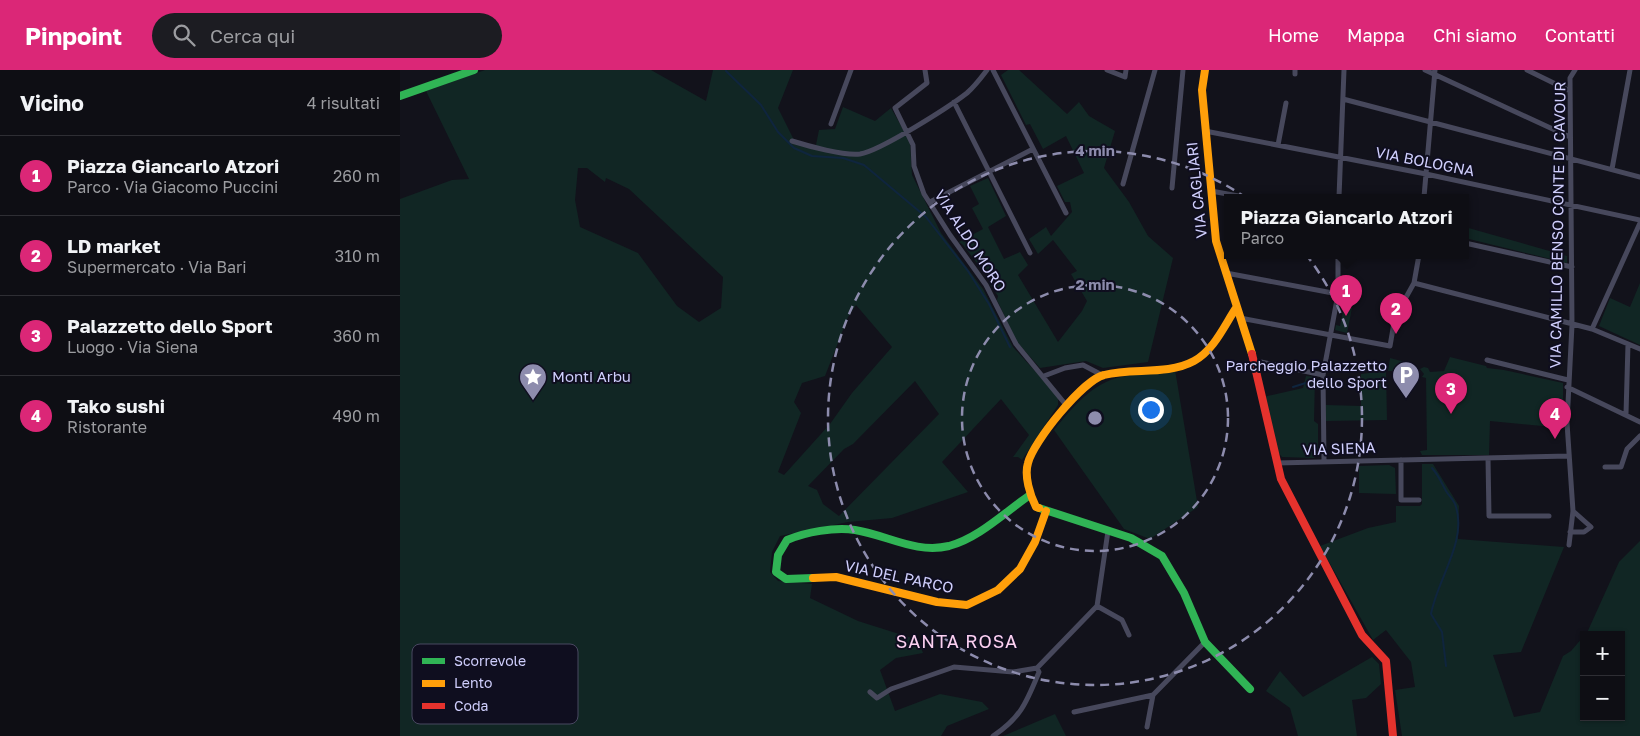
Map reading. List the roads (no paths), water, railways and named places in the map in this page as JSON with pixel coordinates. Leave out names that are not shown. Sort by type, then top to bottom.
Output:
[{"type":"street","points":[[400,96],[474,70]]},
{"type":"street","points":[[831,124],[851,70]]},
{"type":"street","name":"VIA ALDO MORO","points":[[925,70],[927,82],[895,108],[908,131],[913,145],[917,178],[950,235],[986,285],[1016,344],[1066,405]]},
{"type":"street","points":[[792,141],[820,149],[860,154],[908,131],[954,102],[974,85],[987,70]]},
{"type":"street","points":[[993,70],[1066,213]]},
{"type":"street","points":[[1107,70],[1125,77],[1126,70]]},
{"type":"street","points":[[1123,184],[1155,70]]},
{"type":"street","points":[[1172,188],[1183,70]]},
{"type":"street","name":"VIA CAGLIARI","points":[[1205,70],[1202,90],[1216,241],[1236,308],[1257,362],[1281,479],[1318,554],[1362,635],[1386,661],[1393,736]]},
{"type":"street","points":[[1340,194],[1344,70]]},
{"type":"street","points":[[1426,70],[1434,72],[1570,137]]},
{"type":"street","points":[[1527,70],[1570,90]]},
{"type":"street","name":"VIA CAMILLO BENSO CONTE DI CAVOUR","points":[[1569,545],[1573,511],[1569,456],[1568,387],[1572,325],[1570,78],[1575,70]]},
{"type":"street","points":[[1612,170],[1630,70]]},
{"type":"street","points":[[1424,194],[1432,122],[1434,72]]},
{"type":"street","points":[[1343,100],[1640,177]]},
{"type":"street","points":[[954,102],[1030,253]]},
{"type":"street","points":[[1278,145],[1286,103]]},
{"type":"street","name":"VIA BOLOGNA","points":[[1205,131],[1426,174],[1640,222]]},
{"type":"street","points":[[930,202],[1034,149]]},
{"type":"street","points":[[1210,190],[1229,194]]},
{"type":"street","points":[[1592,329],[1640,222]]},
{"type":"street","points":[[1469,244],[1572,267]]},
{"type":"street","points":[[1324,461],[1323,374],[1338,294],[1338,259]]},
{"type":"street","points":[[1240,318],[1390,346],[1395,317],[1414,284],[1418,259]]},
{"type":"street","points":[[1226,273],[1338,294]]},
{"type":"street","points":[[1414,284],[1592,329],[1640,349]]},
{"type":"street","points":[[1236,308],[1208,351],[1194,361],[1177,368],[1102,375],[1066,405],[1044,432],[1027,465],[1030,495],[1036,507],[1131,538],[1162,556],[1184,593],[1204,642],[1250,688]]},
{"type":"street","points":[[1626,414],[1628,344]]},
{"type":"street","name":"VIA CAMILLO BENSO CONTE DI CAVOUR","points":[[1487,360],[1568,380]]},
{"type":"street","points":[[1257,362],[1323,374]]},
{"type":"street","points":[[1044,376],[1083,364],[1102,375]]},
{"type":"street","points":[[1568,387],[1640,422]]},
{"type":"street","points":[[1605,467],[1621,467],[1627,449],[1640,436]]},
{"type":"street","name":"VIA SIENA","points":[[1277,463],[1569,456]]},
{"type":"street","points":[[1488,458],[1489,516],[1550,516]]},
{"type":"street","points":[[1401,460],[1401,500],[1419,500]]},
{"type":"street","name":"VIA DEL PARCO","points":[[1030,495],[972,534],[951,545],[938,547],[900,545],[855,530],[836,529],[788,540],[782,547],[775,565],[778,575],[786,579],[836,577],[937,602],[967,606],[998,590],[1020,569],[1035,542],[1046,511]]},
{"type":"street","points":[[1570,532],[1584,532],[1591,527],[1573,511]]},
{"type":"street","points":[[870,692],[877,698],[891,689],[954,668],[1013,672],[1037,668],[1097,606],[1108,531]]},
{"type":"street","points":[[1097,606],[1122,620],[1129,635]]},
{"type":"street","points":[[1074,712],[1153,694],[1204,642]]},
{"type":"street","points":[[993,736],[1008,726],[1023,710],[1039,672],[1037,668]]},
{"type":"street","points":[[1147,727],[1153,694]]},
{"type":"waterway","points":[[726,71],[761,105],[778,132],[794,148],[812,156],[843,158],[864,165],[926,217],[968,271],[989,304],[1010,347]]},
{"type":"waterway","points":[[1293,387],[1312,381]]},
{"type":"waterway","points":[[1432,468],[1454,503],[1458,520],[1458,534],[1455,547],[1434,601],[1431,614],[1442,632],[1446,666]]},
{"type":"place","name":"Piazza Giancarlo Atzori","points":[[1346,316]]},
{"type":"place","name":"LD market","points":[[1396,334]]},
{"type":"place","name":"Parcheggio Palazzetto dello Sport","points":[[1406,399]]},
{"type":"place","name":"Monti Arbu","points":[[533,401]]},
{"type":"place","name":"Palazzetto dello Sport","points":[[1451,414]]},
{"type":"place","name":"Tako sushi","points":[[1555,439]]},
{"type":"district","name":"SANTA ROSA","points":[[957,642]]}]
